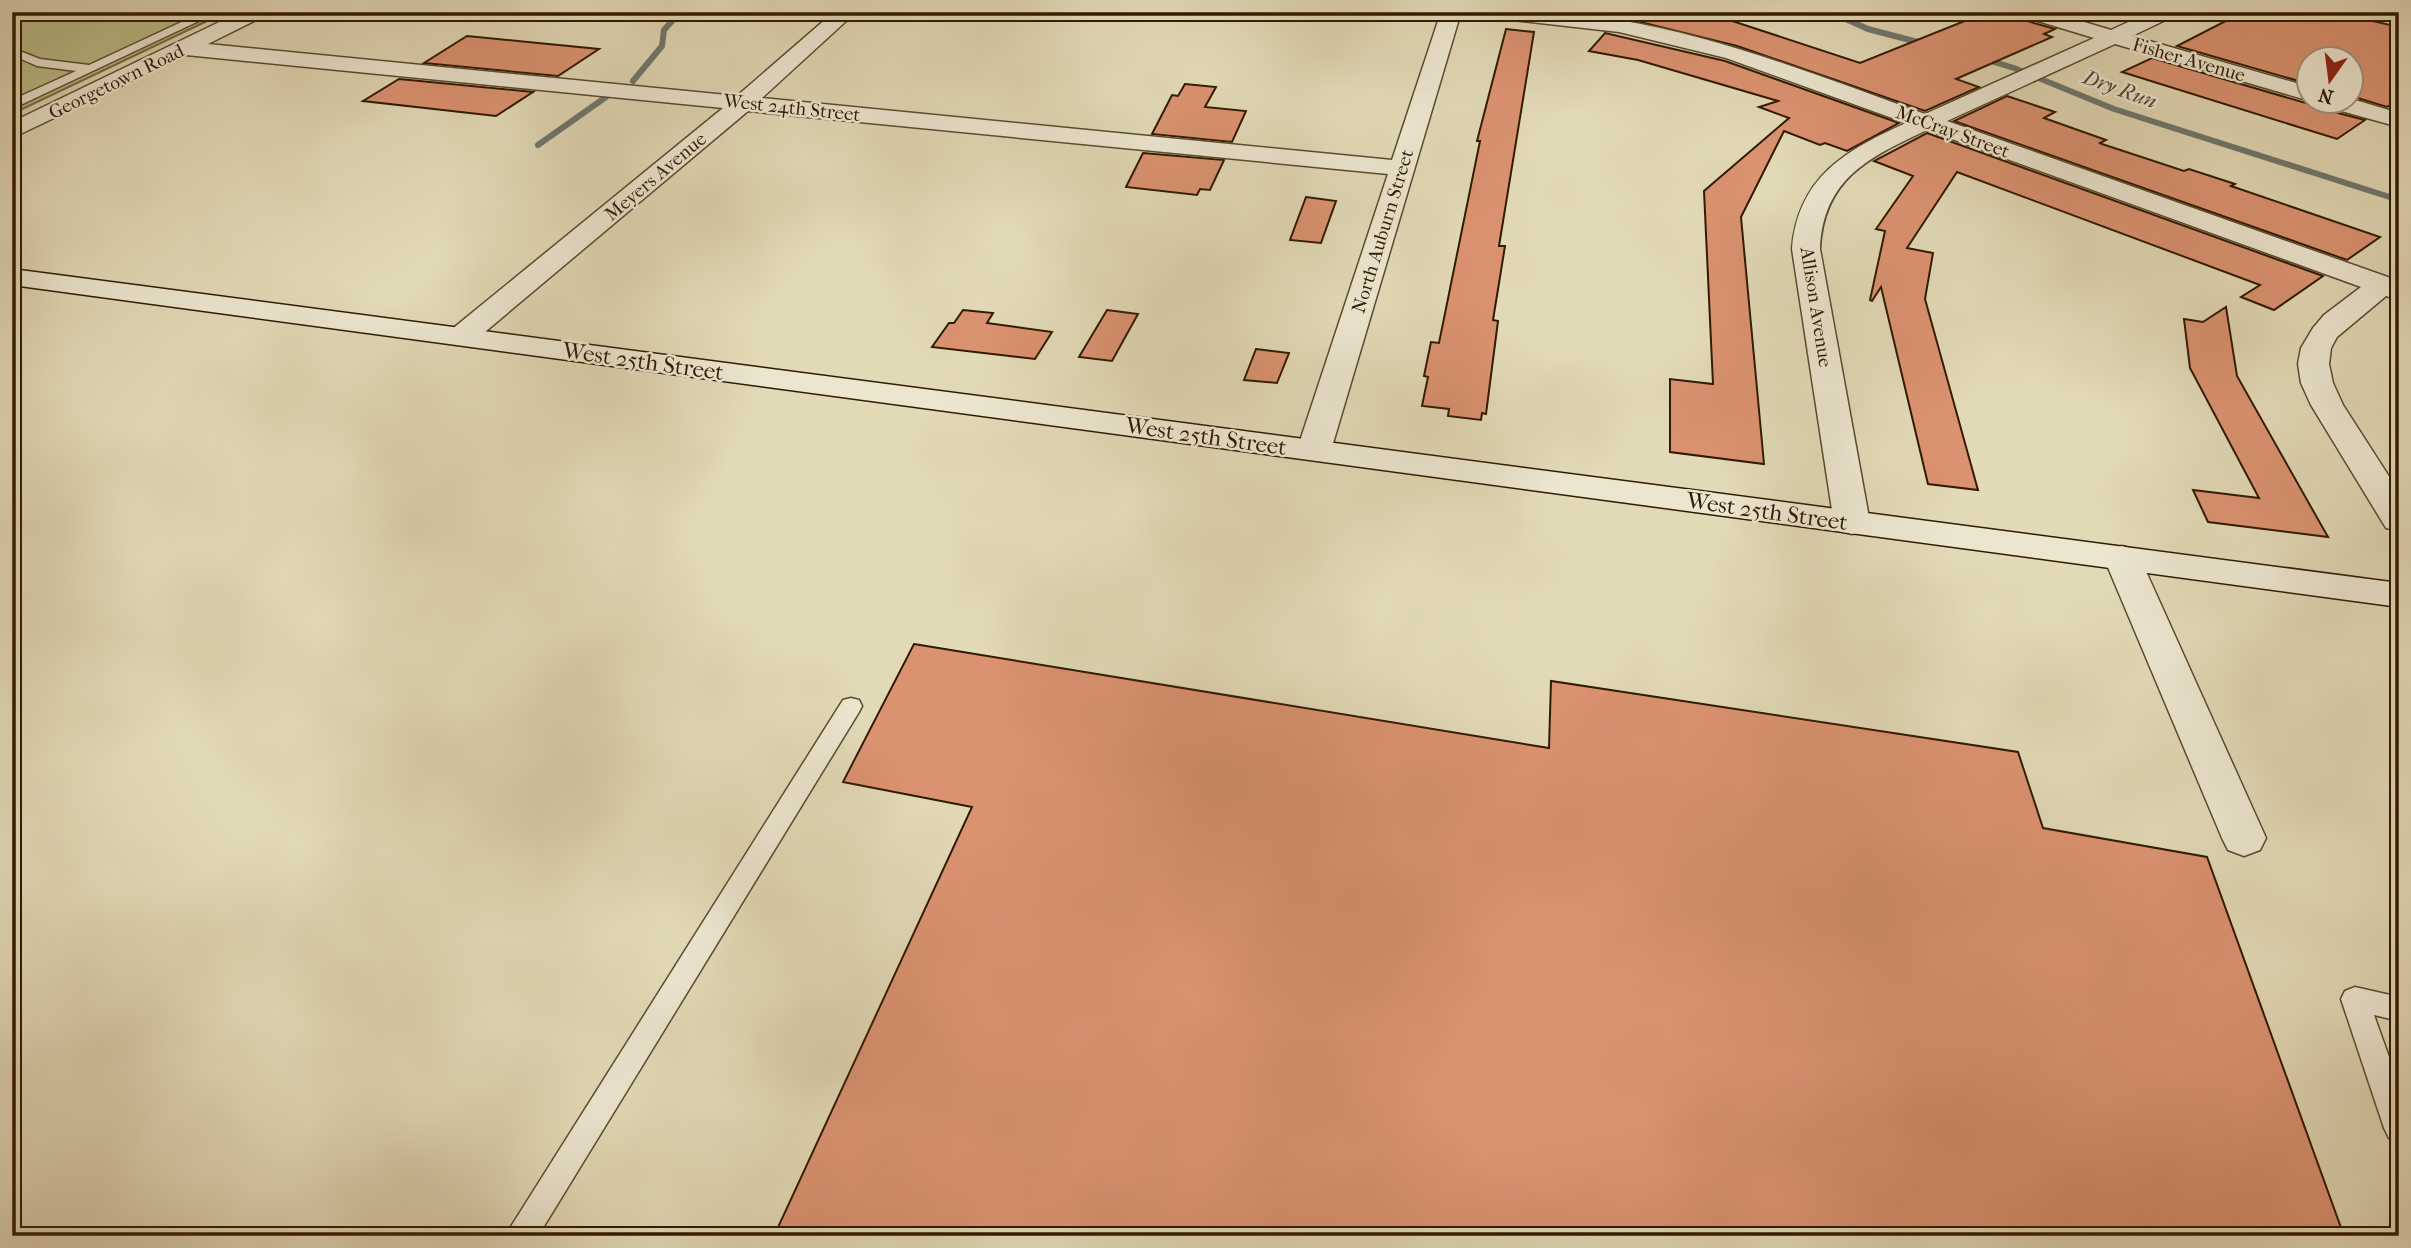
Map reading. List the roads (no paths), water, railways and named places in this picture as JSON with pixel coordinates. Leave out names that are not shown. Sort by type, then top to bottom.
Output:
[{"type":"street","name":"Georgetown Road","points":[[12,131],[257,12]]},
{"type":"street","name":"Meyers Avenue","points":[[462,337],[744,102],[846,12]]},
{"type":"street","name":"North Auburn Street","points":[[1314,450],[1451,12]]},
{"type":"street","name":"McCray Street","points":[[1496,12],[1592,22],[1681,39],[1758,61],[2390,288]]},
{"type":"street","name":"Fisher Avenue","points":[[2028,12],[2296,90]]},
{"type":"street","name":"Allison Avenue","points":[[1852,523],[1808,260],[1808,223],[1822,191],[1843,167],[1872,147],[2167,12]]},
{"type":"street","name":"West 24th Street","points":[[183,48],[1401,168]]},
{"type":"street","points":[[2366,111],[2399,120]]},
{"type":"street","name":"West 25th Street","points":[[12,277],[2399,595]]},
{"type":"street","points":[[2390,288],[2325,329],[2314,351],[2312,370],[2318,390],[2399,520]]},
{"type":"street","points":[[2122,558],[2244,838]]},
{"type":"lane","points":[[12,105],[213,12]]},
{"type":"lane","points":[[12,51],[37,62],[90,69]]},
{"type":"lane","points":[[520,1236],[851,706]]},
{"type":"lane","points":[[2399,1009],[2355,999],[2399,1128]]},
{"type":"waterway","points":[[633,81],[662,46],[664,30],[680,12]]},
{"type":"waterway","name":"Dry Run","points":[[1830,12],[1868,29],[1929,45]]},
{"type":"waterway","name":"Dry Run","points":[[1981,58],[2014,68],[2114,109],[2399,200]]},
{"type":"waterway","points":[[538,145],[606,97]]}]
